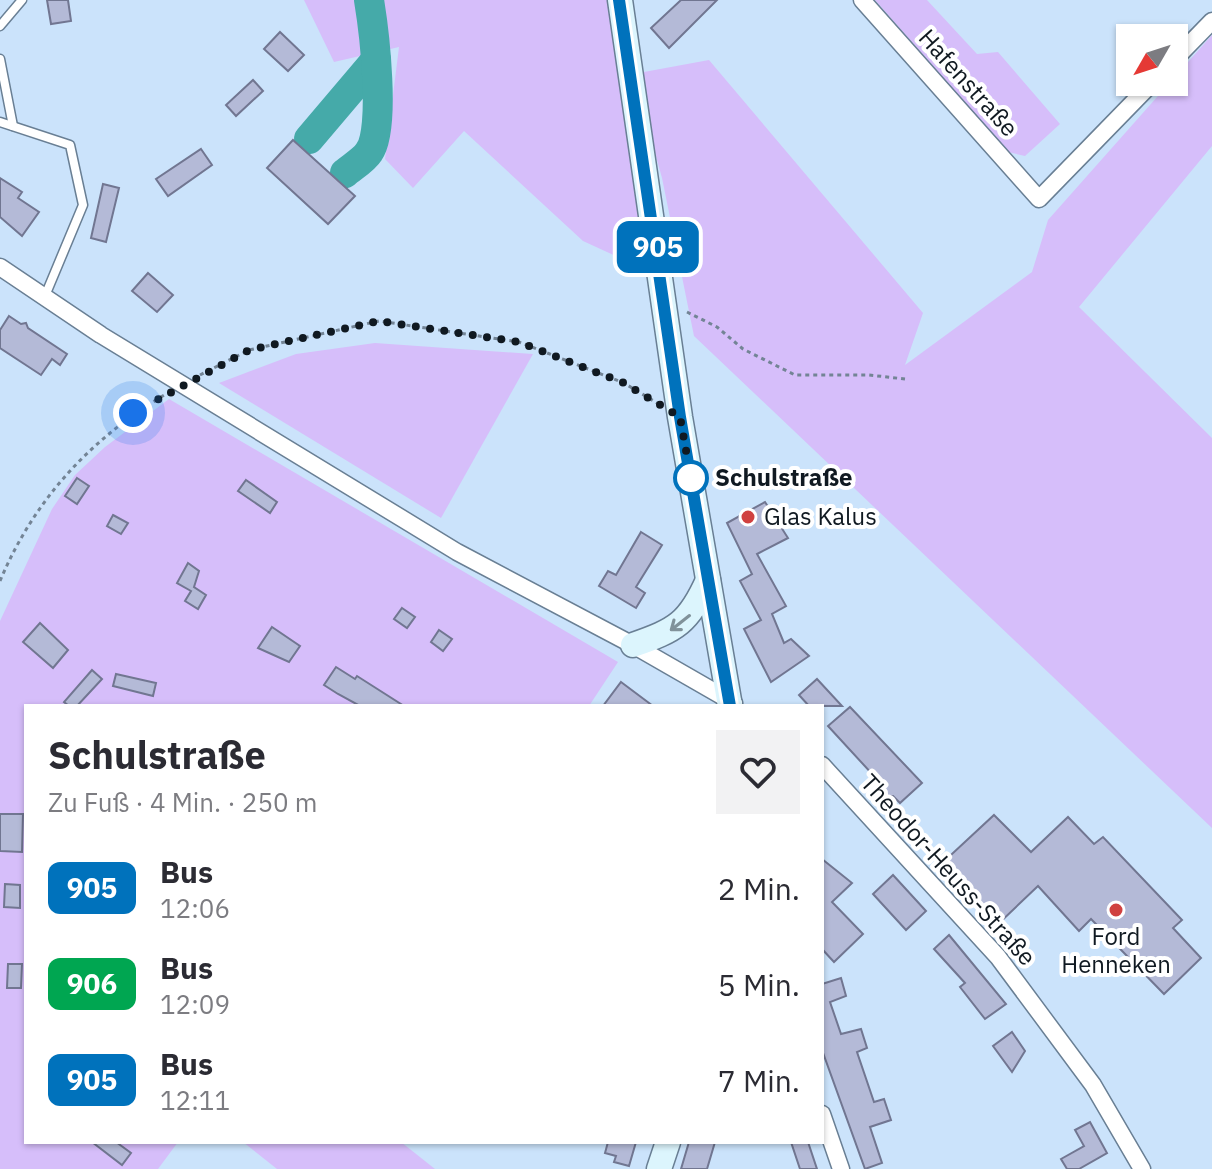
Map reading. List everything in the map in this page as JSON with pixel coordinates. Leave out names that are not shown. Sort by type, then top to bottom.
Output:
[{"type":"street","points":[[620,0],[680,417],[733,704]]},
{"type":"street","name":"Hafenstraße","points":[[862,0],[1039,199],[1139,96]]},
{"type":"street","points":[[1188,46],[1212,21]]},
{"type":"street","points":[[0,267],[182,384],[457,552],[633,645],[733,704]]},
{"type":"street","points":[[633,645],[684,622],[696,608],[708,580]]},
{"type":"street","name":"Theodor-Heuss-Straße","points":[[824,767],[998,957],[1093,1085],[1142,1169]]},
{"type":"street","points":[[824,1120],[841,1169]]},
{"type":"street","points":[[659,1169],[667,1144]]},
{"type":"lane","points":[[0,26],[22,0]]},
{"type":"lane","points":[[0,59],[13,126]]},
{"type":"lane","points":[[0,122],[70,145],[83,205],[44,297]]},
{"type":"path","points":[[665,297],[717,327],[743,349],[795,375],[869,375],[905,379]]},
{"type":"path","points":[[0,581],[35,511],[91,447],[133,413],[249,350],[379,321],[519,342],[624,383],[680,417]]},
{"type":"shaded area","points":[[304,0],[613,0],[644,269],[583,241],[464,131],[413,188],[385,159],[399,47],[334,62]]},
{"type":"shaded area","points":[[875,0],[927,0],[977,54],[998,52],[1060,124],[1025,156],[1008,152]]},
{"type":"shaded area","points":[[1212,35],[1212,146],[1079,307],[1212,438],[1212,828],[694,336],[662,178],[633,74],[709,60],[923,313],[905,365],[1032,272],[1048,220],[1158,96],[1188,96],[1188,62]]},
{"type":"shaded area","points":[[375,343],[533,354],[441,518],[219,383],[296,354]]},
{"type":"shaded area","points":[[169,399],[618,662],[590,704],[24,704],[24,1144],[177,1144],[158,1169],[0,1169],[0,621],[52,509],[75,475],[105,447]]},
{"type":"shaded area","points":[[246,1144],[404,1144],[435,1169],[277,1169]]},
{"type":"building","points":[[47,0],[68,0],[71,21],[51,24]]},
{"type":"building","points":[[681,0],[717,0],[669,48],[651,28]]},
{"type":"building","points":[[280,32],[304,55],[288,71],[264,49]]},
{"type":"building","points":[[253,80],[263,91],[236,116],[226,105]]},
{"type":"building","points":[[293,140],[355,196],[328,224],[267,168]]},
{"type":"building","points":[[201,149],[212,165],[168,196],[156,179]]},
{"type":"building","points":[[0,178],[22,192],[18,198],[39,212],[22,236],[0,217]]},
{"type":"building","points":[[103,184],[119,188],[106,242],[91,238]]},
{"type":"building","points":[[148,273],[173,295],[157,312],[132,291]]},
{"type":"building","points":[[9,316],[21,324],[26,323],[28,328],[67,354],[60,365],[52,359],[41,375],[0,348],[0,330]]},
{"type":"building","points":[[77,478],[89,486],[77,504],[65,496]]},
{"type":"building","points":[[246,480],[277,502],[270,513],[238,491]]},
{"type":"building","points":[[765,502],[788,538],[757,554],[786,606],[772,614],[784,643],[791,639],[809,656],[771,682],[744,629],[761,620],[740,581],[752,574],[727,523]]},
{"type":"building","points":[[113,515],[128,523],[121,534],[107,526]]},
{"type":"building","points":[[641,532],[662,545],[636,587],[645,593],[636,608],[599,586],[608,571],[616,575]]},
{"type":"building","points":[[188,563],[199,571],[194,587],[206,595],[198,609],[185,601],[191,591],[177,583]]},
{"type":"building","points":[[402,608],[415,617],[407,628],[394,619]]},
{"type":"building","points":[[40,623],[68,650],[53,668],[23,642]]},
{"type":"building","points":[[272,627],[300,646],[289,662],[258,648]]},
{"type":"building","points":[[439,630],[452,639],[443,651],[431,642]]},
{"type":"building","points":[[336,667],[355,679],[357,676],[401,704],[356,704],[324,685]]},
{"type":"building","points":[[92,670],[102,679],[79,704],[64,702]]},
{"type":"building","points":[[116,674],[156,683],[153,696],[113,686]]},
{"type":"building","points":[[817,679],[842,706],[807,704],[799,695]]},
{"type":"building","points":[[621,682],[650,704],[604,704]]},
{"type":"building","points":[[850,707],[922,783],[900,803],[893,796],[885,796],[885,788],[828,726]]},
{"type":"building","points":[[0,814],[23,814],[22,852],[0,851]]},
{"type":"building","name":"Ford Henneken","points":[[994,815],[1031,852],[1068,817],[1094,844],[1103,837],[1182,920],[1173,928],[1201,958],[1164,994],[1091,919],[1079,931],[1038,886],[995,927],[939,866]]},
{"type":"building","points":[[824,861],[852,883],[832,902],[863,934],[834,962],[824,951]]},
{"type":"building","points":[[893,875],[926,911],[906,930],[873,894]]},
{"type":"building","points":[[5,884],[20,885],[20,908],[4,907]]},
{"type":"building","points":[[949,935],[1006,1004],[985,1019],[960,987],[965,983],[934,949]]},
{"type":"building","points":[[8,964],[22,964],[21,988],[7,988]]},
{"type":"building","points":[[841,978],[846,996],[830,1002],[841,1034],[861,1029],[867,1048],[857,1052],[874,1102],[884,1099],[891,1120],[870,1127],[882,1163],[865,1169],[824,1056],[824,983]]},
{"type":"building","points":[[1012,1032],[1025,1051],[1012,1072],[993,1046]]},
{"type":"building","points":[[1090,1122],[1107,1153],[1079,1169],[1067,1169],[1061,1159],[1084,1146],[1075,1130]]},
{"type":"building","points":[[95,1144],[119,1144],[131,1153],[122,1165]]},
{"type":"building","points":[[607,1144],[635,1144],[629,1166],[614,1162],[616,1156],[605,1153]]},
{"type":"building","points":[[688,1144],[714,1144],[707,1169],[681,1169]]},
{"type":"building","points":[[792,1144],[809,1144],[817,1169],[800,1169]]},
{"type":"waterway","points":[[345,173],[369,152],[377,123],[377,79],[369,0]]},
{"type":"waterway","points":[[309,139],[376,60]]},
{"type":"bus line","name":"905","points":[[619,0],[662,276],[680,417],[730,704]]},
{"type":"place","name":"Schulstraße","points":[[691,478]]},
{"type":"place","name":"Glas Kalus","points":[[748,517]]},
{"type":"place","name":"Ford Henneken","points":[[1116,910]]},
{"type":"route","points":[[133,413],[249,350],[379,321],[435,327],[519,342],[558,354],[624,383],[680,417],[691,478]]}]
